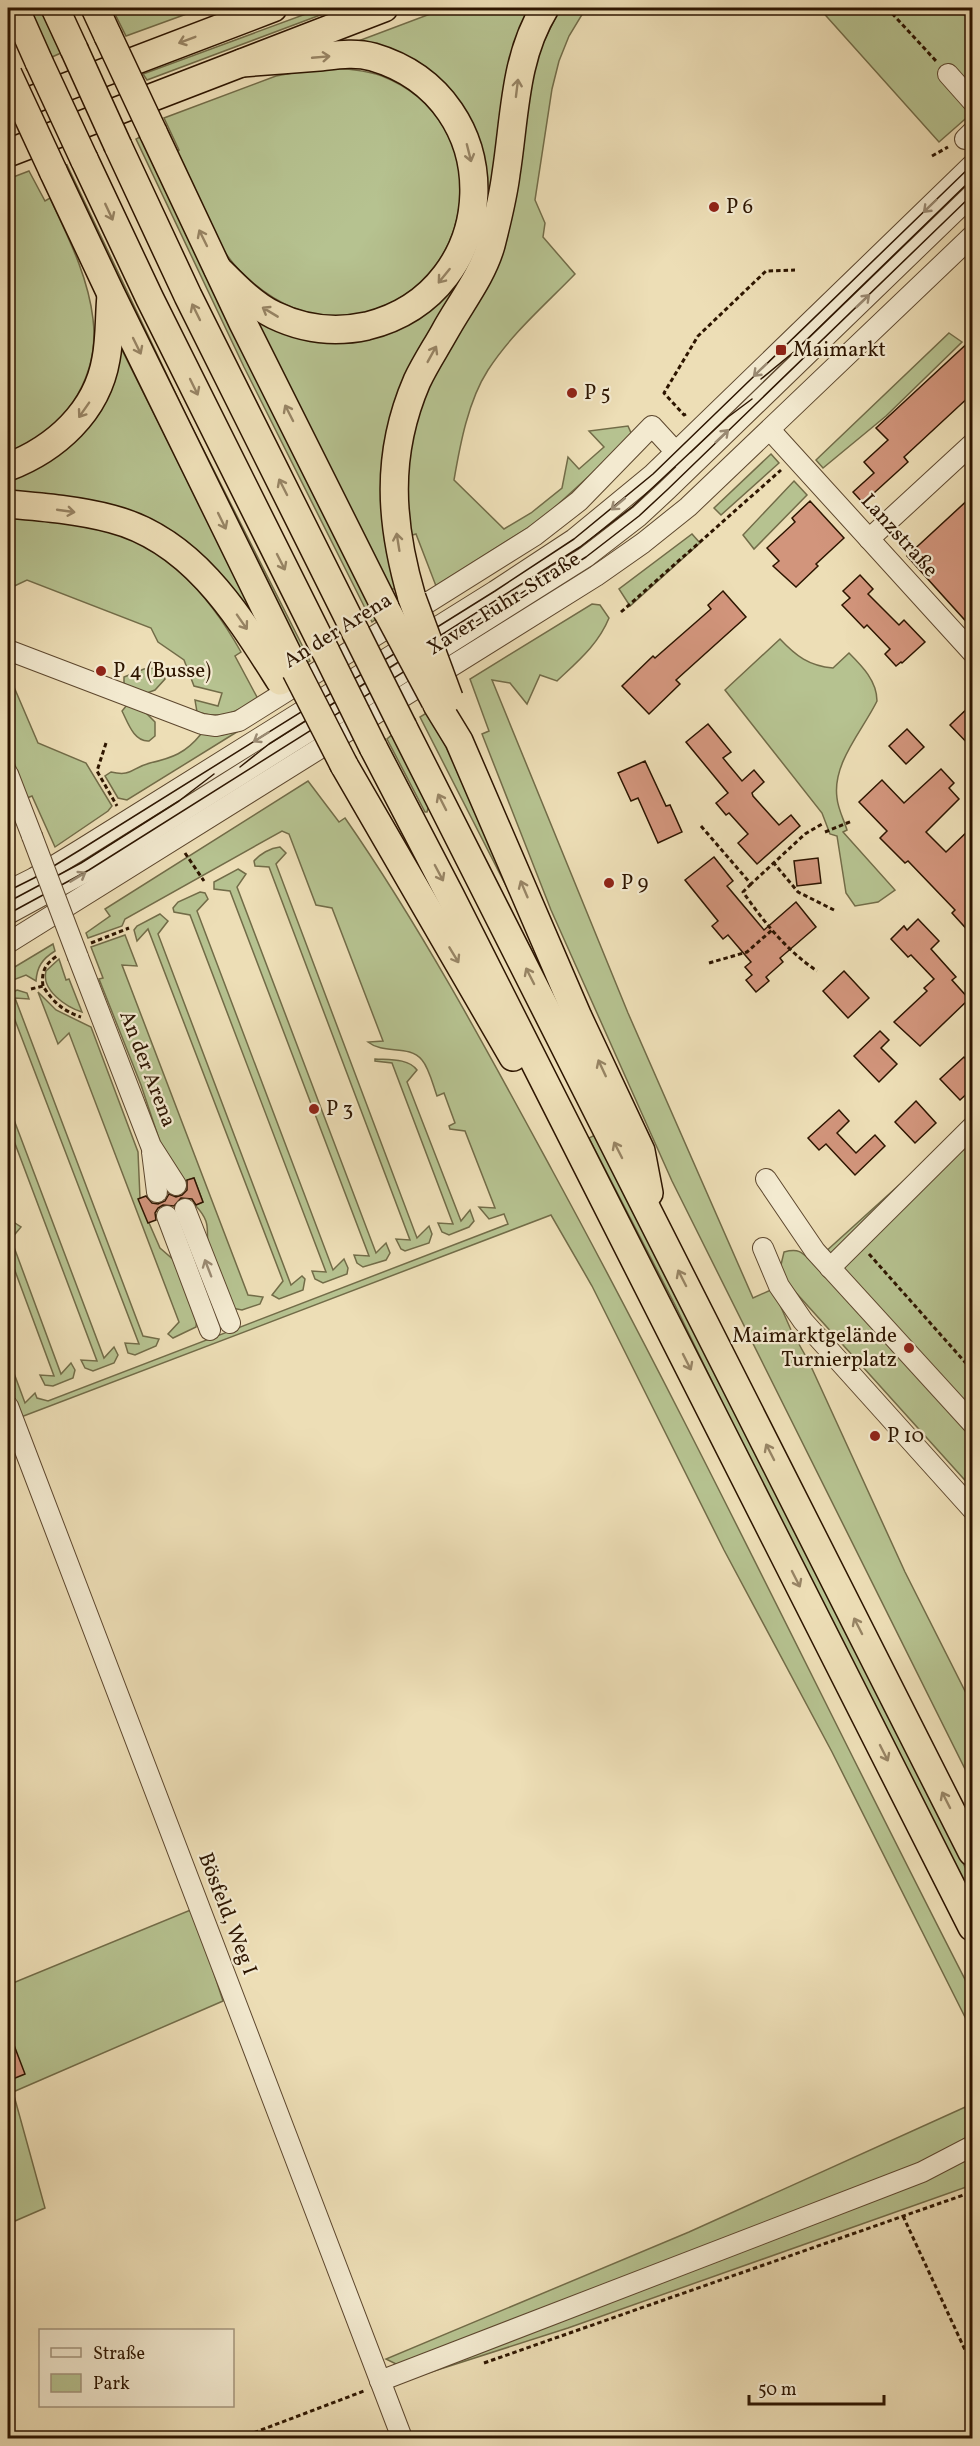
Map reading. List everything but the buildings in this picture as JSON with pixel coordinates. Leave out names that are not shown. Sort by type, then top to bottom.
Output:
[{"type":"highway","points":[[15,8],[150,299],[373,747],[972,1927]]},
{"type":"highway","points":[[55,8],[194,306],[356,633],[972,1852]]},
{"type":"highway","points":[[95,8],[218,269],[388,613],[443,701]]},
{"type":"highway","points":[[8,109],[248,13],[273,8]]},
{"type":"highway","points":[[8,153],[384,8]]},
{"type":"highway","points":[[545,8],[531,35],[520,65],[501,204],[489,249],[472,286],[418,380],[400,437],[393,471],[397,541],[443,701],[578,1017],[641,1151],[654,1221]]},
{"type":"highway","points":[[218,269],[255,303],[272,315],[287,321],[321,330],[355,329],[385,321],[417,303],[445,277],[460,252],[470,225],[475,189],[470,152],[457,120],[443,100],[420,80],[371,57],[349,54],[242,63]]},
{"type":"highway","points":[[8,74],[288,676],[395,874],[424,904],[515,1060],[571,1134]]},
{"type":"highway","points":[[8,466],[42,451],[60,437],[91,401],[106,360],[111,294]]},
{"type":"highway","points":[[8,504],[114,520],[141,530],[167,546],[208,579],[288,676]]},
{"type":"street","points":[[948,74],[972,101]]},
{"type":"street","points":[[8,891],[71,856],[544,558],[598,520],[676,452],[972,165]]},
{"type":"street","points":[[8,914],[89,870],[586,557],[639,516],[972,195]]},
{"type":"street","name":"Xaver-Fuhr-Straße","points":[[8,943],[596,576],[643,543],[709,488],[972,236]]},
{"type":"street","name":"An der Arena","points":[[8,650],[202,724],[216,726],[239,721],[534,536],[579,501],[651,426],[676,452]]},
{"type":"street","name":"Lanzstraße","points":[[770,430],[972,652]]},
{"type":"street","points":[[869,539],[972,444]]},
{"type":"street","points":[[676,452],[709,488]]},
{"type":"street","name":"An der Arena","points":[[8,774],[166,1188]]},
{"type":"street","points":[[830,1268],[970,1134]]},
{"type":"street","points":[[766,1179],[815,1251],[972,1423]]},
{"type":"street","points":[[210,1330],[176,1213],[230,1323]]},
{"type":"street","points":[[763,1248],[779,1286],[803,1321],[972,1509]]},
{"type":"street","name":"Bösfeld, Weg I","points":[[8,1406],[402,2439]]},
{"type":"street","points":[[380,2381],[922,2172],[972,2146]]},
{"type":"path","points":[[886,8],[948,74]]},
{"type":"path","points":[[717,317],[766,271],[795,270]]},
{"type":"path","points":[[621,612],[795,458]]},
{"type":"path","points":[[106,743],[97,771],[119,810]]},
{"type":"path","points":[[825,832],[852,821]]},
{"type":"path","points":[[817,971],[796,957],[743,892],[805,834],[822,824]]},
{"type":"path","points":[[701,826],[751,884]]},
{"type":"path","points":[[185,852],[204,881]]},
{"type":"path","points":[[773,862],[798,892],[834,910]]},
{"type":"path","points":[[710,963],[747,952],[772,930]]},
{"type":"path","points":[[31,989],[42,986],[51,999],[64,1010],[77,1016]]},
{"type":"path","points":[[867,1252],[972,1370]]},
{"type":"path","points":[[476,2366],[972,2192]]},
{"type":"path","points":[[903,2216],[972,2365]]},
{"type":"path","points":[[240,2439],[363,2392],[380,2381]]},
{"type":"path","points":[[8,2416],[16,2439]]},
{"type":"green space","points":[[29,8],[40,8],[61,53],[52,57]]},
{"type":"green space","points":[[112,8],[203,8],[126,36]]},
{"type":"green space","points":[[322,8],[339,8],[147,80],[143,74]]},
{"type":"green space","points":[[446,8],[536,8],[480,249],[420,357],[396,586],[391,589],[335,482],[253,313],[315,337],[453,282],[472,133],[353,43]]},
{"type":"green space","points":[[560,8],[586,8],[569,36],[559,61],[552,89],[535,200],[545,223],[543,237],[575,274],[518,332],[488,370],[470,409],[454,480],[504,529],[531,513],[562,488],[568,457],[579,469],[604,447],[589,431],[628,426],[632,435],[542,519],[436,586],[416,534],[409,536],[405,479],[416,420],[524,124],[537,56]]},
{"type":"green space","points":[[819,8],[958,8],[972,23],[972,113],[939,142]]},
{"type":"green space","points":[[320,68],[351,69],[382,76],[420,98],[445,129],[458,165],[460,203],[450,240],[430,273],[399,298],[358,314],[324,316],[293,308],[265,292],[240,271],[220,245],[203,214],[174,152],[179,150],[164,118],[276,76]]},
{"type":"green space","points":[[142,136],[379,617],[372,622],[244,367],[136,139]]},
{"type":"green space","points":[[67,165],[186,415],[310,661],[303,665],[60,167]]},
{"type":"green space","points":[[29,171],[45,201],[50,198],[76,257],[87,287],[93,319],[94,341],[84,382],[74,401],[61,418],[28,444],[8,452],[8,179]]},
{"type":"green space","points":[[949,333],[962,342],[886,416],[823,468],[816,460]]},
{"type":"green space","points":[[119,344],[263,632],[201,562],[8,495],[8,475],[30,467]]},
{"type":"green space","points":[[771,454],[779,463],[721,515],[714,508]]},
{"type":"green space","points":[[794,481],[807,495],[754,549],[743,535]]},
{"type":"green space","points":[[8,516],[95,526],[119,534],[162,558],[198,591],[228,630],[241,652],[235,656],[258,699],[243,708],[222,715],[197,712],[195,700],[218,706],[222,693],[194,686],[184,660],[158,642],[151,628],[27,580],[8,589]]},
{"type":"green space","points":[[692,534],[700,543],[630,606],[619,589]]},
{"type":"green space","points":[[592,604],[600,605],[609,618],[599,637],[557,681],[540,675],[527,704],[510,683],[492,680],[628,1013],[753,1298],[773,1289],[905,1572],[972,1705],[972,1783],[672,1181],[551,910],[482,734],[489,731],[470,679]]},
{"type":"green space","points":[[780,639],[804,659],[824,667],[833,668],[849,653],[872,680],[877,701],[850,747],[839,772],[837,785],[838,802],[847,830],[843,832],[895,890],[878,902],[855,906],[846,893],[837,836],[830,834],[822,813],[725,690]]},
{"type":"green space","points":[[157,668],[162,671],[165,679],[155,690],[147,693],[124,684],[124,677],[144,669]]},
{"type":"green space","points":[[8,673],[38,743],[86,763],[112,806],[55,847],[32,796],[27,798],[8,746]]},
{"type":"green space","points":[[127,705],[146,713],[155,722],[155,736],[149,741],[139,738],[132,731],[122,711]]},
{"type":"green space","points":[[428,712],[475,803],[526,925],[420,717]]},
{"type":"green space","points":[[240,730],[127,800],[118,798],[105,776],[111,772],[128,773],[144,765],[172,757],[190,746],[201,734],[222,735]]},
{"type":"green space","points":[[393,734],[429,805],[427,812],[387,739]]},
{"type":"green space","points":[[308,781],[339,822],[345,818],[401,903],[479,1036],[552,1170],[660,1374],[972,1993],[972,2031],[832,1752],[724,1550],[592,1286],[551,1215],[21,1417],[8,1382],[8,1357],[25,1403],[35,1393],[37,1398],[48,1401],[508,1224],[504,1214],[489,1219],[479,1207],[495,1208],[465,1131],[450,1129],[449,1126],[455,1123],[444,1093],[437,1096],[429,1072],[422,1060],[410,1052],[381,1048],[368,1042],[383,1041],[332,908],[316,905],[289,834],[282,831],[125,919],[122,926],[88,938],[86,933],[110,916],[105,909]]},
{"type":"green space","points":[[280,847],[286,853],[276,864],[417,1238],[429,1226],[432,1234],[429,1243],[405,1251],[401,1249],[396,1239],[410,1240],[269,867],[255,866],[254,861],[259,856]]},
{"type":"green space","points":[[238,869],[246,874],[237,887],[376,1253],[386,1243],[390,1253],[386,1260],[363,1267],[357,1263],[354,1255],[369,1256],[230,891],[214,889],[214,882]]},
{"type":"green space","points":[[200,892],[205,893],[208,899],[197,911],[333,1270],[344,1259],[348,1268],[347,1274],[323,1283],[315,1279],[312,1271],[326,1272],[190,915],[174,912],[173,908],[178,902]]},
{"type":"green space","points":[[160,914],[168,921],[158,934],[291,1285],[302,1276],[305,1279],[303,1290],[279,1299],[272,1295],[283,1281],[148,929],[137,941],[134,930],[137,926]]},
{"type":"green space","points":[[125,935],[137,966],[122,965],[248,1295],[263,1297],[260,1304],[242,1310],[232,1308],[210,1254],[205,1218],[195,1205],[203,1202],[194,1178],[185,1181],[160,1142],[141,1085],[99,979],[103,978],[91,947]]},
{"type":"green space","points":[[53,944],[55,951],[41,964],[36,981],[26,975],[8,982],[8,971]]},
{"type":"green space","points":[[59,959],[66,980],[69,979],[82,1012],[62,1002],[47,985],[46,971]]},
{"type":"green space","points":[[17,990],[27,993],[29,999],[15,998],[143,1336],[159,1339],[156,1346],[135,1355],[128,1353],[125,1343],[139,1344],[13,1015],[8,1014],[8,995]]},
{"type":"green space","points":[[38,992],[56,1010],[91,1027],[138,1152],[139,1200],[160,1248],[176,1262],[197,1317],[196,1327],[173,1338],[168,1334],[179,1322],[69,1033],[58,1044]]},
{"type":"green space","points":[[375,1059],[409,1063],[417,1070],[407,1082],[461,1221],[470,1210],[474,1221],[469,1227],[449,1235],[442,1232],[438,1223],[453,1224],[392,1063],[375,1061]]},
{"type":"green space","points":[[8,1104],[104,1358],[114,1347],[118,1355],[114,1363],[93,1371],[85,1368],[81,1360],[97,1361],[8,1125]]},
{"type":"green space","name":"Maimarktgelände Turnierplatz","points":[[972,1119],[972,1488],[789,1285],[780,1269],[784,1252],[793,1250],[800,1252],[813,1263]]},
{"type":"green space","points":[[597,1134],[972,1881],[972,1897],[589,1138]]},
{"type":"green space","points":[[15,1223],[21,1227],[11,1239],[61,1374],[71,1363],[75,1370],[73,1378],[53,1386],[45,1385],[40,1375],[54,1376],[8,1252],[8,1225]]},
{"type":"green space","points":[[193,1909],[223,2001],[13,2092],[45,2208],[8,2224],[8,1985]]},
{"type":"green space","points":[[972,2104],[972,2142],[920,2168],[400,2366],[386,2359],[689,2232]]},
{"type":"green space","points":[[972,2151],[972,2185],[568,2328],[406,2380]]},
{"type":"waterway","points":[[8,928],[12,926]]},
{"type":"tram line","points":[[8,891],[80,850],[495,591],[574,539],[653,474],[972,165]]},
{"type":"tram line","points":[[761,379],[795,351],[972,179]]},
{"type":"tram line","points":[[8,914],[89,870],[586,557],[639,516],[667,490],[972,195]]},
{"type":"tram line","points":[[240,767],[269,744],[580,547],[632,507],[728,417],[752,399]]},
{"type":"tram line","points":[[8,902],[81,863],[179,801],[214,774]]},
{"type":"place","name":"P 6","points":[[714,207]]},
{"type":"place","name":"Maimarkt","points":[[781,350]]},
{"type":"place","name":"P 5","points":[[572,393]]},
{"type":"place","name":"P 4 (Busse)","points":[[101,671]]},
{"type":"place","name":"P 9","points":[[609,883]]},
{"type":"place","name":"P 3","points":[[314,1109]]},
{"type":"place","name":"Maimarktgelände Turnierplatz","points":[[909,1348]]},
{"type":"place","name":"P 10","points":[[875,1436]]}]
